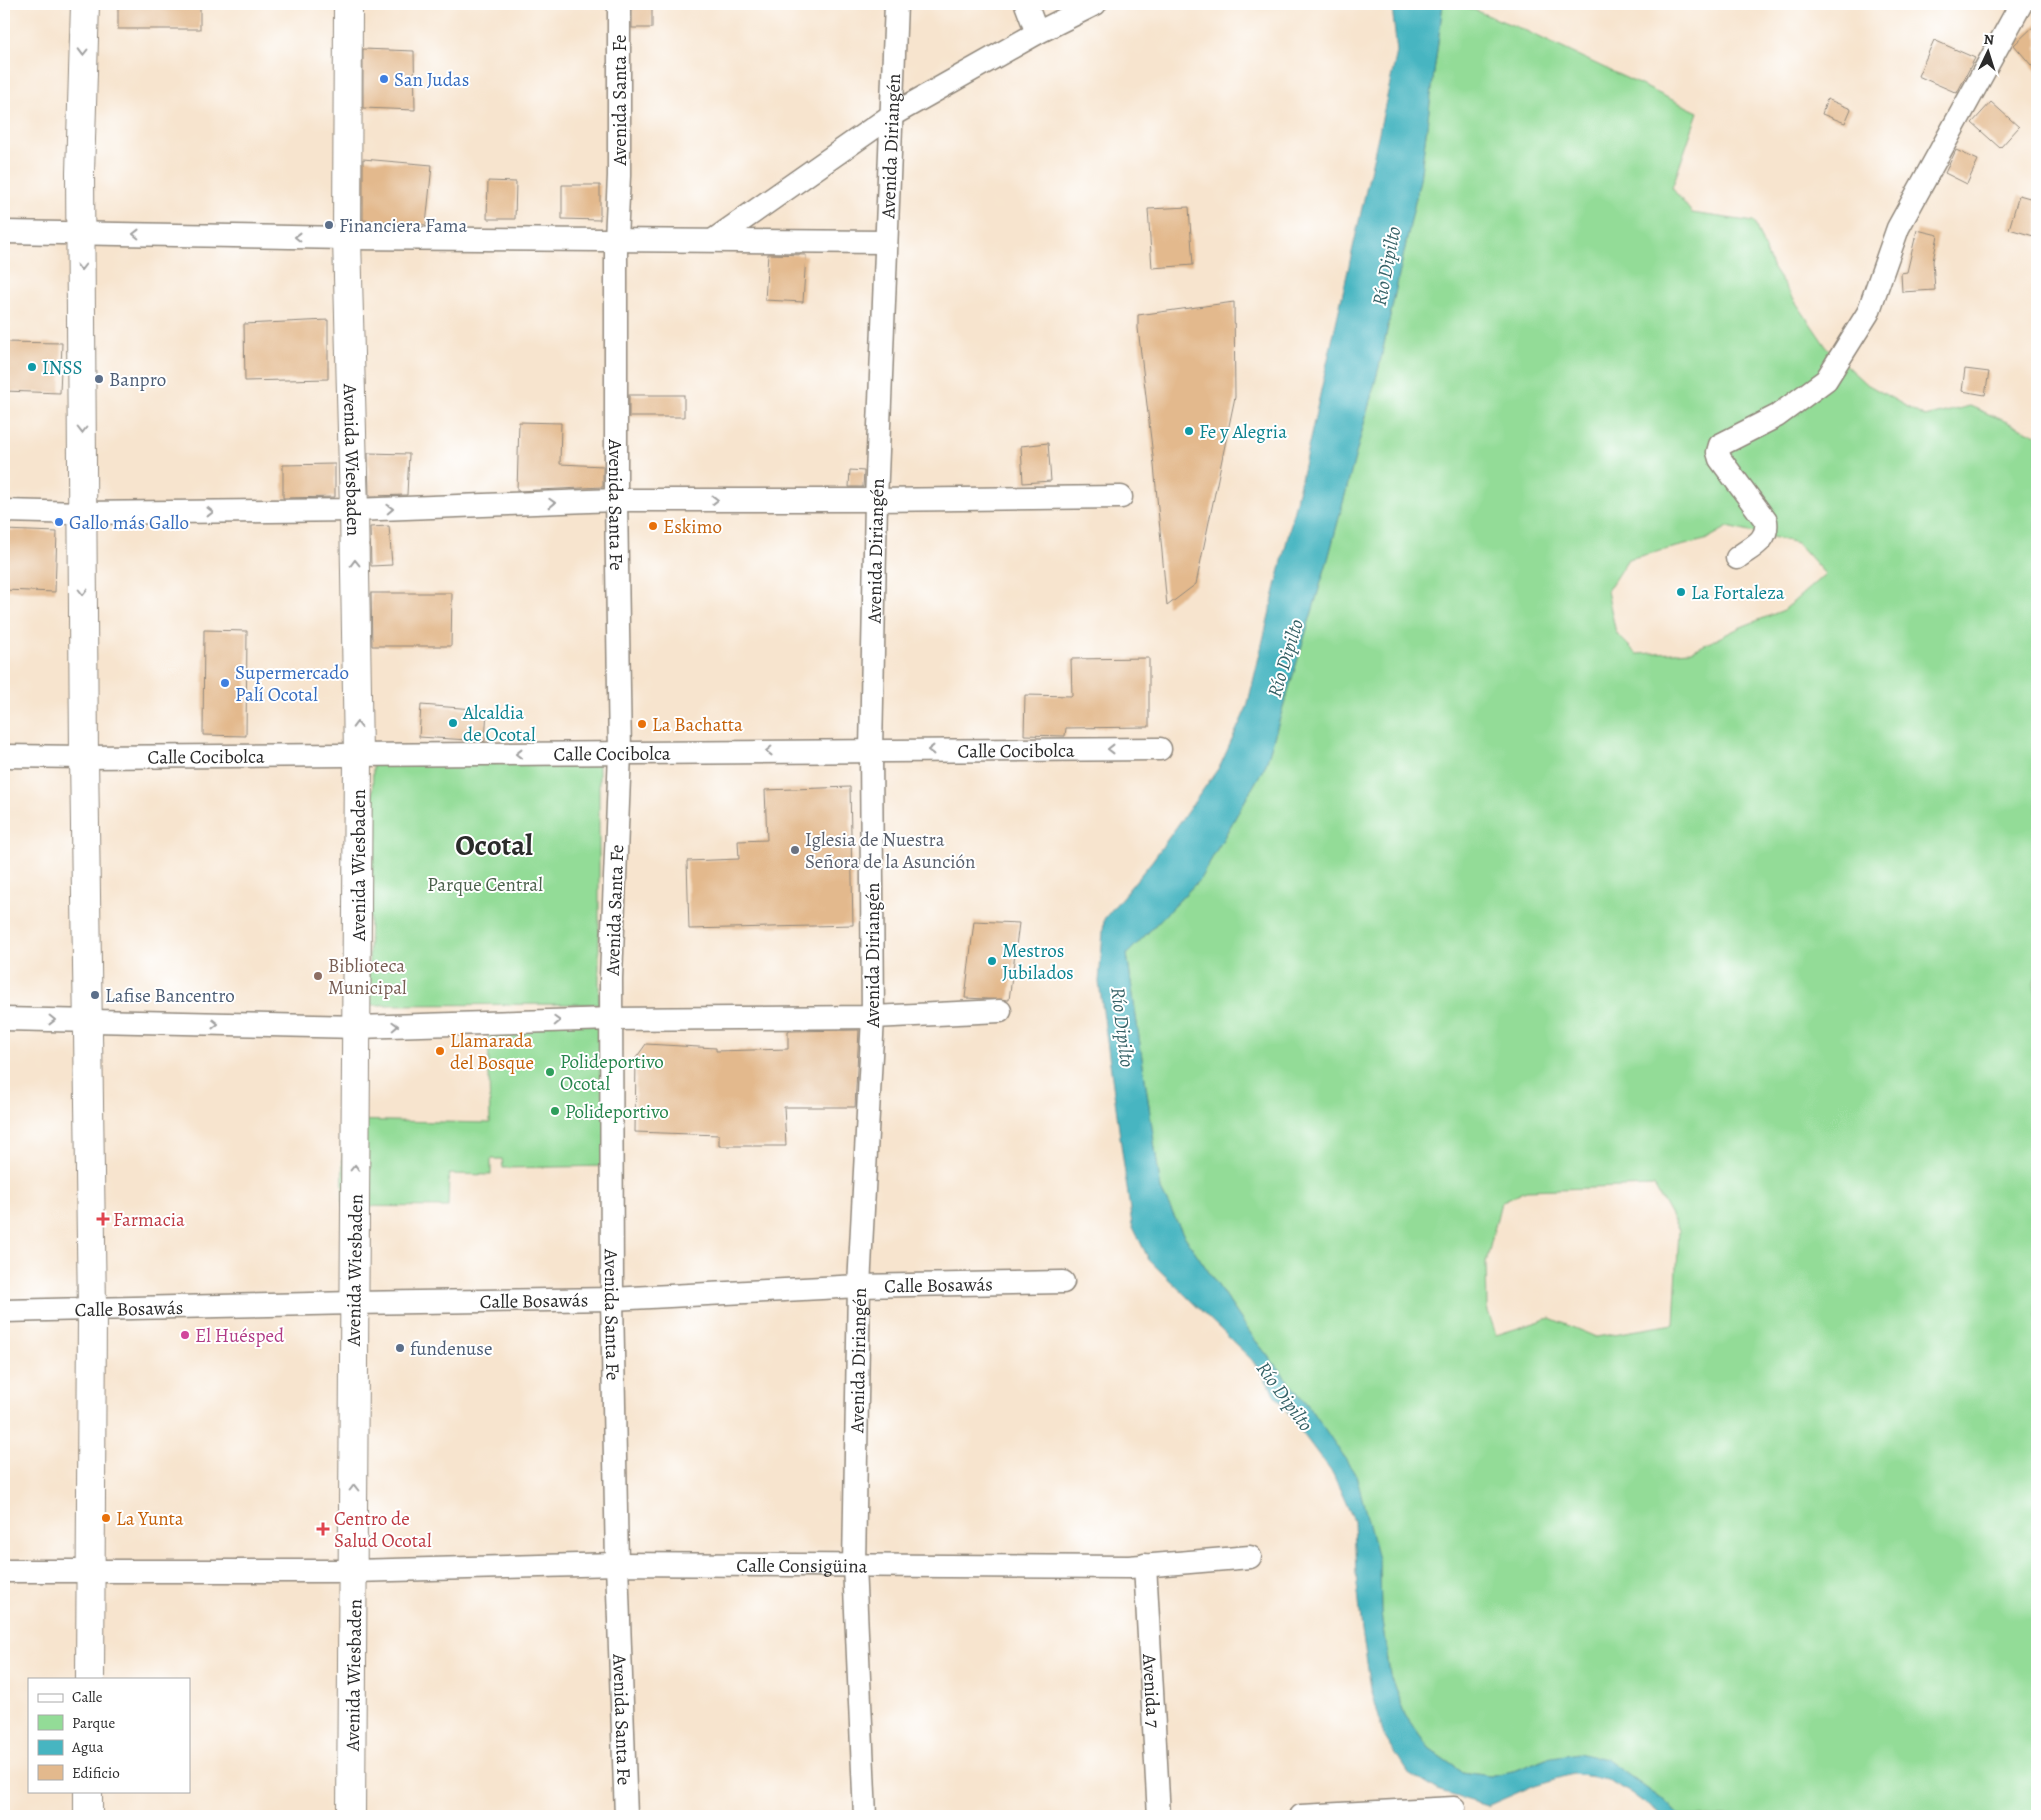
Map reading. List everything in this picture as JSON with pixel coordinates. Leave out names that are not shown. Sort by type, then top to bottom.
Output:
[{"type":"street","points":[[84,4],[80,234],[84,757],[92,1310],[90,1678]]},
{"type":"street","name":"Avenida Wiesbaden","points":[[348,4],[347,238],[358,755],[358,1028],[353,1303],[354,1571],[351,1816]]},
{"type":"street","name":"Avenida Santa Fe","points":[[619,4],[619,176],[616,239],[616,500],[620,753],[611,978],[612,1299],[617,1564],[626,1816]]},
{"type":"street","name":"Avenida Diriangén","points":[[864,1816],[854,1565],[859,1286],[873,1017],[871,750],[876,500],[896,4]]},
{"type":"street","points":[[1026,4],[1037,33]]},
{"type":"street","points":[[715,240],[892,116],[1037,33],[1095,4]]},
{"type":"street","points":[[1737,558],[1765,537],[1768,530],[1766,521],[1720,459],[1718,452],[1720,445],[1777,416],[1826,380],[1868,313],[1898,228],[2021,4]]},
{"type":"street","points":[[4,232],[347,238],[886,242]]},
{"type":"street","points":[[4,511],[82,513],[354,510],[616,500],[876,500],[1121,496]]},
{"type":"street","name":"Calle Cocibolca","points":[[4,756],[1160,749]]},
{"type":"street","points":[[4,1019],[358,1028],[611,1019],[873,1017],[1000,1011]]},
{"type":"street","name":"Calle Bosawás","points":[[4,1311],[612,1299],[859,1286],[1063,1282]]},
{"type":"street","name":"Calle Consigüina","points":[[4,1571],[354,1571],[617,1564],[1145,1566],[1250,1557]]},
{"type":"street","name":"Avenida 7","points":[[1145,1566],[1159,1816]]},
{"type":"street","points":[[88,1792],[88,1816]]},
{"type":"street","points":[[1301,1816],[1454,1808]]},
{"type":"green space","points":[[1443,4],[1459,4],[1522,29],[1698,112],[1672,188],[1692,213],[1754,222],[1773,269],[1827,348],[1865,383],[1925,417],[1970,406],[2037,435],[2037,971],[2034,983],[2037,1000],[2037,1816],[1679,1816],[1666,1802],[1606,1759],[1546,1758],[1517,1770],[1490,1776],[1462,1772],[1429,1749],[1405,1715],[1390,1675],[1381,1614],[1380,1567],[1314,1413],[1255,1340],[1183,1234],[1161,1190],[1127,954],[1200,879],[1266,764],[1328,559],[1379,367],[1420,179]],"holes":[[[1728,527],[1797,543],[1825,574],[1784,610],[1741,627],[1692,651],[1637,654],[1616,633],[1607,591],[1628,559],[1705,540]],[[1654,1186],[1679,1230],[1674,1324],[1596,1337],[1550,1318],[1496,1335],[1487,1308],[1486,1263],[1501,1202],[1526,1190]]]},
{"type":"green space","name":"Parque Central","points":[[599,763],[599,1004],[368,1005],[373,764]]},
{"type":"green space","points":[[611,1019],[609,1166],[503,1168],[502,1159],[491,1159],[491,1175],[449,1174],[448,1207],[343,1206],[342,1120],[490,1123],[488,1021]]},
{"type":"water","name":"Río Dipilto","points":[[1383,4],[1443,4],[1420,179],[1379,367],[1328,559],[1266,764],[1200,879],[1127,954],[1161,1190],[1183,1234],[1255,1340],[1314,1413],[1356,1475],[1380,1567],[1381,1614],[1390,1675],[1405,1715],[1429,1749],[1462,1772],[1490,1776],[1517,1770],[1546,1758],[1577,1753],[1606,1759],[1666,1802],[1679,1816],[1662,1816],[1632,1794],[1602,1778],[1573,1774],[1535,1785],[1487,1806],[1437,1791],[1407,1772],[1384,1736],[1371,1688],[1356,1575],[1354,1521],[1333,1474],[1292,1419],[1252,1360],[1149,1260],[1132,1225],[1099,982],[1104,919],[1152,861],[1220,766],[1247,707],[1292,519],[1397,52],[1392,7]]},
{"type":"building","points":[[118,4],[200,4],[200,29],[118,29]]},
{"type":"building","points":[[632,4],[652,4],[652,28],[632,28]]},
{"type":"building","points":[[2037,23],[2037,72],[2014,45]]},
{"type":"building","points":[[1934,40],[1975,58],[1957,93],[1918,76]]},
{"type":"building","name":"San Judas","points":[[363,49],[414,51],[415,110],[363,108]]},
{"type":"building","points":[[1827,99],[1851,109],[1845,123],[1822,114]]},
{"type":"building","points":[[1991,102],[2019,127],[2000,148],[1972,123]]},
{"type":"building","points":[[1956,150],[1978,160],[1967,184],[1945,173]]},
{"type":"building","points":[[363,159],[432,165],[426,225],[363,220]]},
{"type":"building","points":[[488,181],[516,182],[515,219],[487,219]]},
{"type":"building","points":[[562,185],[600,185],[600,220],[562,219]]},
{"type":"building","points":[[2019,195],[2037,200],[2037,237],[2009,229]]},
{"type":"building","points":[[1189,207],[1193,265],[1152,268],[1148,209]]},
{"type":"building","points":[[1917,230],[1938,235],[1933,261],[1935,290],[1902,292],[1901,273],[1907,272]]},
{"type":"building","points":[[768,254],[806,255],[803,302],[765,300]]},
{"type":"building","name":"Fe y Alegria","points":[[1234,302],[1235,397],[1196,584],[1167,606],[1138,315]]},
{"type":"building","points":[[328,320],[328,379],[245,381],[244,324]]},
{"type":"building","name":"INSS","points":[[4,342],[62,343],[60,393],[4,391]]},
{"type":"building","points":[[1965,369],[1989,372],[1985,395],[1962,391]]},
{"type":"building","points":[[629,395],[684,395],[684,417],[629,417]]},
{"type":"building","points":[[519,422],[561,423],[560,464],[603,466],[603,487],[517,491]]},
{"type":"building","points":[[1048,443],[1051,481],[1023,483],[1021,446]]},
{"type":"building","points":[[368,453],[409,454],[407,495],[369,496]]},
{"type":"building","points":[[335,464],[335,497],[283,498],[283,465]]},
{"type":"building","points":[[850,470],[864,471],[863,487],[849,487]]},
{"type":"building","points":[[389,526],[392,565],[371,566],[370,527]]},
{"type":"building","points":[[4,530],[57,532],[55,592],[4,590]]},
{"type":"building","points":[[371,593],[452,593],[451,646],[372,646]]},
{"type":"building","name":"Supermercado Palí Ocotal","points":[[204,630],[247,631],[246,736],[203,735]]},
{"type":"building","points":[[1149,658],[1149,727],[1066,728],[1065,736],[1024,735],[1025,695],[1072,696],[1071,659]]},
{"type":"building","name":"Alcaldia de Ocotal","points":[[421,705],[487,710],[485,741],[419,737]]},
{"type":"building","name":"Iglesia de Nuestra Señora de la Asunción","points":[[850,787],[853,925],[689,929],[687,861],[739,859],[738,841],[767,840],[765,790]]},
{"type":"building","name":"Mestros Jubilados","points":[[974,921],[1019,923],[1009,1000],[965,998]]},
{"type":"building","points":[[859,1030],[855,1107],[784,1107],[786,1146],[719,1146],[719,1135],[635,1132],[636,1058],[646,1044],[716,1048],[716,1051],[788,1049],[788,1031]]},
{"type":"place","name":"San Judas","points":[[384,79]]},
{"type":"place","name":"Financiera Fama","points":[[329,225]]},
{"type":"place","name":"INSS","points":[[32,367]]},
{"type":"place","name":"Banpro","points":[[99,379]]},
{"type":"place","name":"Fe y Alegria","points":[[1189,431]]},
{"type":"place","name":"Gallo más Gallo","points":[[59,522]]},
{"type":"place","name":"Eskimo","points":[[653,526]]},
{"type":"place","name":"La Fortaleza","points":[[1681,592]]},
{"type":"place","name":"Supermercado Palí Ocotal","points":[[225,683]]},
{"type":"place","name":"Alcaldia de Ocotal","points":[[453,723]]},
{"type":"place","name":"La Bachatta","points":[[642,724]]},
{"type":"place","name":"Iglesia de Nuestra Señora de la Asunción","points":[[795,850]]},
{"type":"place","name":"Mestros Jubilados","points":[[992,961]]},
{"type":"place","name":"Biblioteca Municipal","points":[[318,976]]},
{"type":"place","name":"Lafise Bancentro","points":[[95,995]]},
{"type":"place","name":"Llamarada del Bosque","points":[[440,1051]]},
{"type":"place","name":"Polideportivo Ocotal","points":[[550,1072]]},
{"type":"place","name":"Polideportivo","points":[[555,1111]]},
{"type":"place","name":"Farmacia","points":[[103,1219]]},
{"type":"place","name":"El Huésped","points":[[185,1335]]},
{"type":"place","name":"fundenuse","points":[[400,1348]]},
{"type":"place","name":"La Yunta","points":[[106,1518]]},
{"type":"place","name":"Centro de Salud Ocotal","points":[[323,1529]]},
{"type":"district","name":"Ocotal","points":[[494,845]]}]
